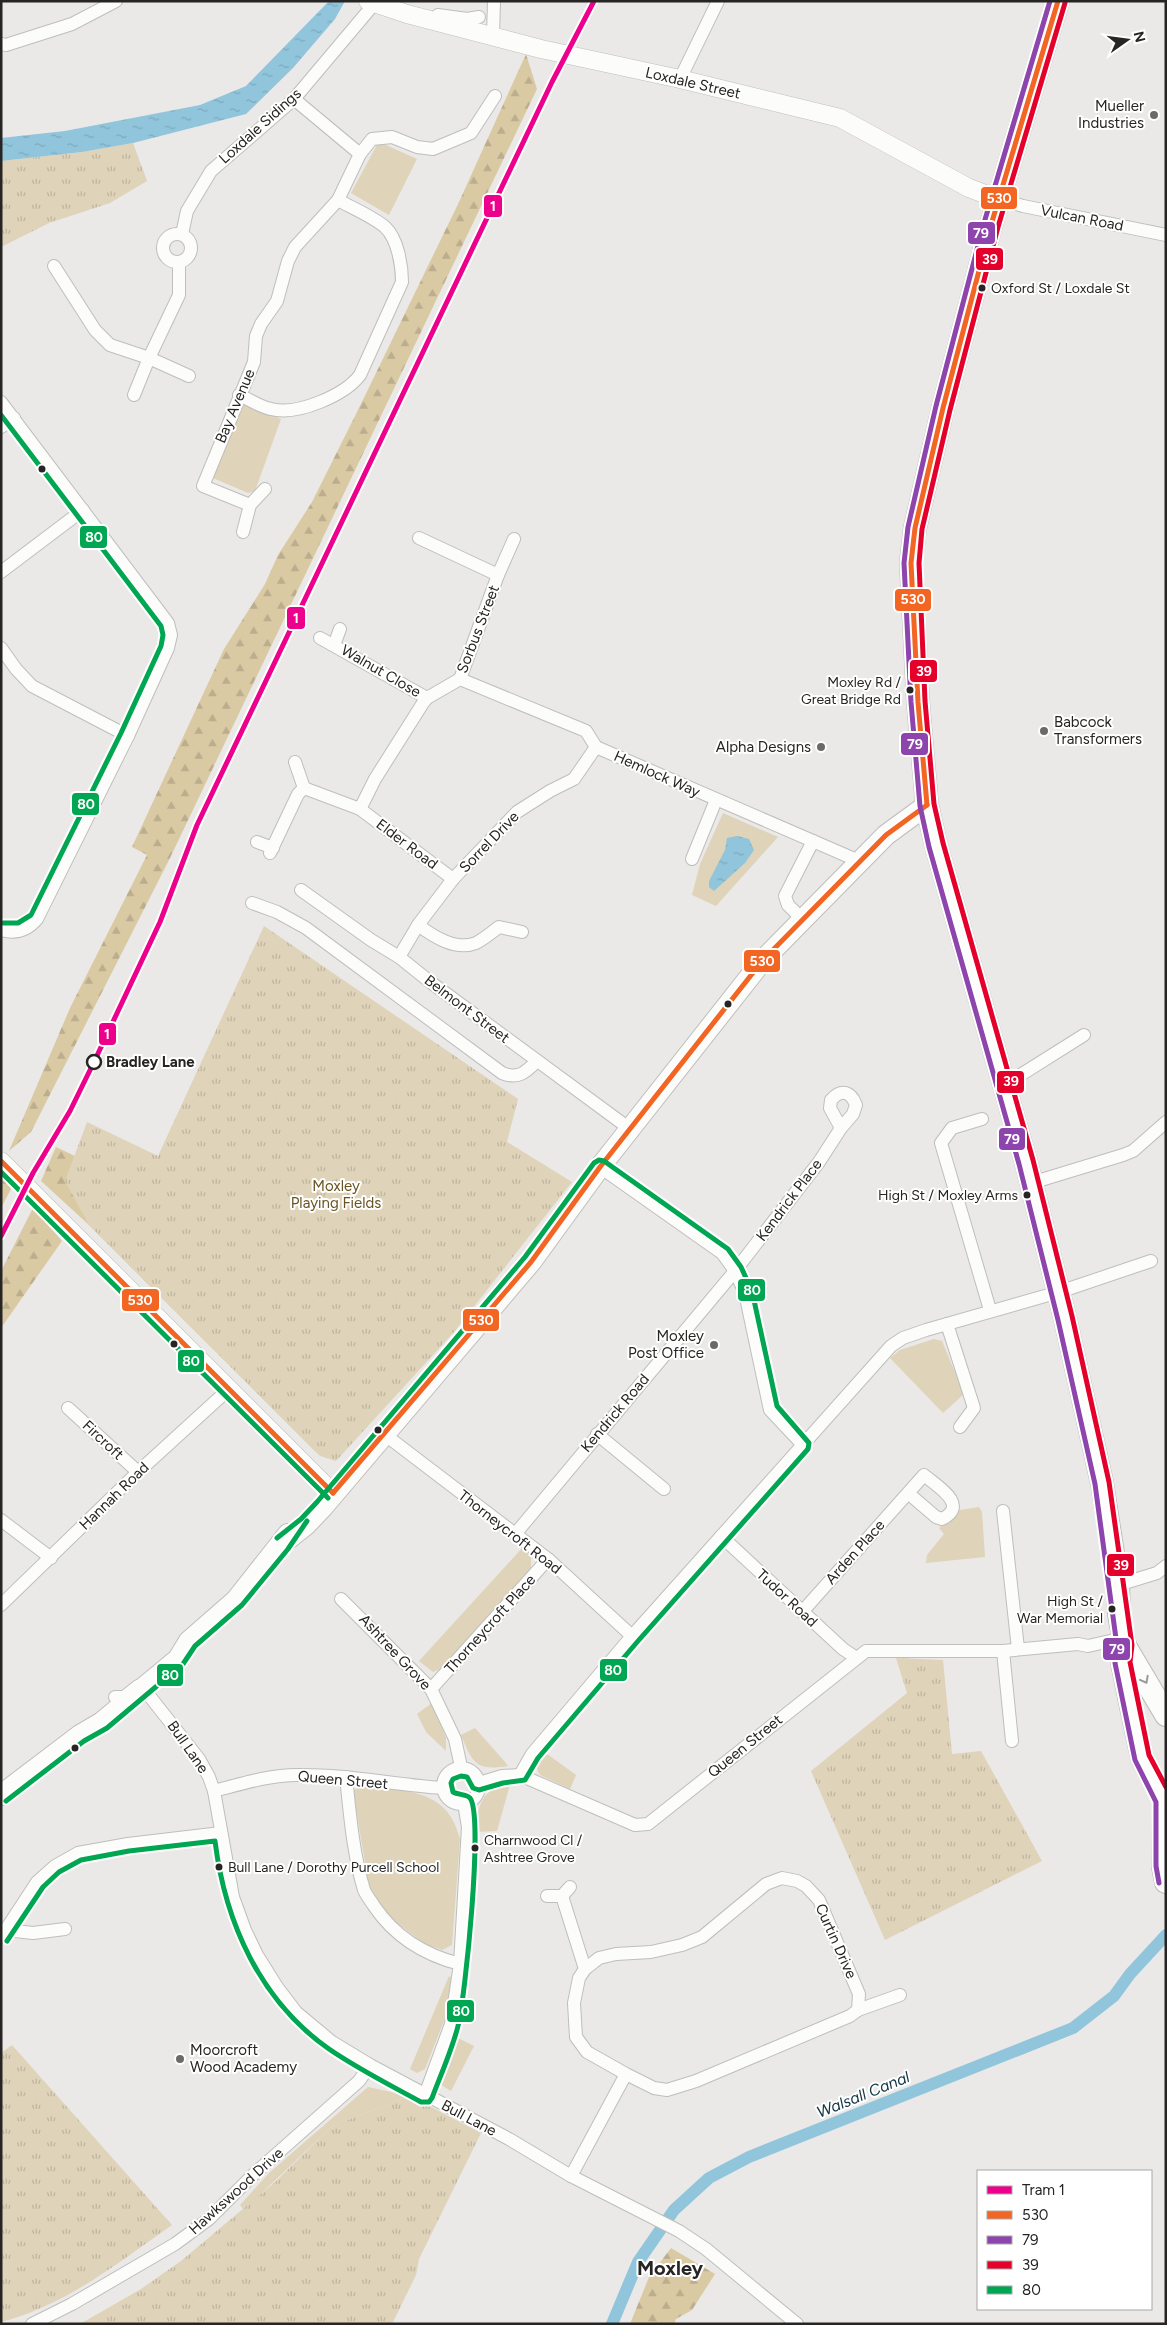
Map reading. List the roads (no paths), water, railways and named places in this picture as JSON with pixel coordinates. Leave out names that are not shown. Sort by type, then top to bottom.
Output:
[{"type":"highway","points":[[1058,1],[998,199],[943,408],[915,528],[911,563],[918,702],[928,806],[939,855],[1031,1183],[1059,1292],[1102,1483],[1118,1585],[1124,1642],[1122,1662],[1135,1729],[1142,1758],[1164,1800],[1165,1836],[1163,1866],[1166,1882]]},
{"type":"highway","points":[[1124,1642],[1164,1713]]},
{"type":"highway","points":[[1135,1729],[1142,1716],[1151,1712],[1164,1713]]},
{"type":"main road","name":"Loxdale Street","points":[[371,3],[394,10],[477,23],[493,35],[541,49],[680,79],[840,118],[969,188],[998,199]]},
{"type":"main road","points":[[80,1735],[100,1710],[115,1697],[178,1659],[189,1641],[236,1600],[282,1544],[306,1525],[531,1262],[600,1167],[764,960],[860,861],[898,825],[928,806]]},
{"type":"main road","points":[[4,1163],[333,1493]]},
{"type":"main road","points":[[1,1795],[80,1735],[102,1722],[145,1680]]},
{"type":"street","points":[[1,44],[6,45],[72,24],[116,1]]},
{"type":"street","points":[[477,23],[489,1]]},
{"type":"street","points":[[493,35],[494,1]]},
{"type":"street","points":[[680,79],[718,1]]},
{"type":"street","name":"Loxdale Sidings","points":[[182,234],[187,211],[210,171],[294,99],[371,3]]},
{"type":"street","points":[[294,99],[360,154],[372,139],[383,136],[433,150],[471,133],[495,96]]},
{"type":"street","name":"Bay Avenue","points":[[250,505],[203,486],[254,362],[256,336],[261,324],[277,301],[288,260],[295,247],[338,200],[360,154]]},
{"type":"street","name":"Vulcan Road","points":[[998,199],[1023,206],[1166,235]]},
{"type":"street","points":[[239,395],[272,410],[300,408],[337,394],[352,386],[360,375],[402,282],[402,268],[393,239],[387,229],[338,200]]},
{"type":"street","points":[[182,234],[190,241],[191,252],[179,262],[167,258],[163,246],[169,236],[182,234]]},
{"type":"street","points":[[134,395],[149,358],[179,295],[179,262]]},
{"type":"street","points":[[54,266],[95,330],[110,345],[149,358],[189,376]]},
{"type":"street","points":[[1,402],[168,623],[171,635],[168,648],[128,736],[37,920],[31,926],[19,932],[11,933],[1,930]]},
{"type":"street","points":[[1,427],[14,418]]},
{"type":"street","points":[[243,532],[250,505],[265,489]]},
{"type":"street","points":[[1,572],[83,510]]},
{"type":"street","points":[[420,538],[498,575]]},
{"type":"street","name":"Sorbus Street","points":[[360,809],[375,779],[427,698],[460,679],[498,575],[514,540]]},
{"type":"street","name":"Walnut Close","points":[[334,645],[340,629]]},
{"type":"street","name":"Walnut Close","points":[[320,638],[427,698]]},
{"type":"street","points":[[1,648],[16,669],[32,686],[128,736]]},
{"type":"street","name":"Hemlock Way","points":[[460,679],[586,731],[596,747],[860,861]]},
{"type":"street","name":"Sorrel Drive","points":[[399,957],[418,926],[453,879],[517,812],[550,791],[574,779],[596,747]]},
{"type":"street","points":[[257,842],[272,851],[298,794],[304,788],[295,762]]},
{"type":"street","name":"Elder Road","points":[[304,788],[360,809],[453,879]]},
{"type":"street","points":[[692,859],[716,800]]},
{"type":"street","points":[[803,920],[788,905],[784,896],[813,842]]},
{"type":"street","name":"Belmont Street","points":[[302,890],[370,940],[399,957],[630,1129]]},
{"type":"street","points":[[252,903],[277,912],[306,928],[502,1073],[518,1076],[525,1073],[537,1061]]},
{"type":"street","points":[[418,926],[440,940],[458,944],[479,942],[499,927],[522,932]]},
{"type":"street","points":[[1003,1086],[1084,1035]]},
{"type":"street","points":[[982,1119],[952,1128],[941,1143],[990,1310]]},
{"type":"street","points":[[1031,1183],[1124,1156],[1133,1151],[1166,1122]]},
{"type":"street","name":"Kendrick Place","points":[[735,1271],[819,1162],[841,1128]]},
{"type":"street","points":[[600,1167],[722,1253],[735,1271],[745,1292],[770,1410],[802,1444]]},
{"type":"street","points":[[479,1783],[502,1776],[520,1775],[532,1754],[632,1636],[891,1346],[903,1338],[990,1310],[1059,1292],[1152,1260]]},
{"type":"street","name":"Kendrick Road","points":[[516,1533],[735,1271]]},
{"type":"street","points":[[947,1324],[974,1408],[960,1427]]},
{"type":"street","name":"Hannah Road","points":[[1,1605],[138,1472],[229,1389]]},
{"type":"street","name":"Fircroft","points":[[68,1408],[138,1472]]},
{"type":"street","name":"Thorneycroft Road","points":[[384,1434],[548,1559],[632,1636]]},
{"type":"street","points":[[598,1434],[664,1489]]},
{"type":"street","name":"Arden Place","points":[[802,1612],[908,1493]]},
{"type":"street","points":[[1003,1511],[1018,1650]]},
{"type":"street","points":[[1,1520],[51,1558]]},
{"type":"street","name":"Tudor Road","points":[[720,1536],[843,1650],[855,1658]]},
{"type":"street","name":"Thorneycroft Place","points":[[431,1689],[548,1559]]},
{"type":"street","points":[[1118,1585],[1157,1573],[1166,1566]]},
{"type":"street","name":"Ashtree Grove","points":[[341,1599],[431,1689],[456,1740],[461,1768]]},
{"type":"street","name":"Queen Street","points":[[520,1775],[636,1825],[648,1824],[866,1651],[1003,1651],[1124,1642]]},
{"type":"street","points":[[1003,1651],[1012,1741]]},
{"type":"street","name":"Bull Lane","points":[[145,1680],[199,1759],[214,1791],[226,1866],[236,1905],[251,1943],[277,1987],[296,2012],[332,2042],[370,2065],[509,2139],[571,2176],[679,2231],[706,2249],[797,2324]]},
{"type":"street","points":[[461,1768],[472,1771],[479,1783],[476,1795],[464,1803],[454,1802],[449,1799],[443,1788],[443,1782],[449,1772],[461,1768]]},
{"type":"street","name":"Queen Street","points":[[214,1791],[253,1781],[296,1774],[346,1777],[443,1788]]},
{"type":"street","points":[[346,1777],[353,1839],[365,1892],[383,1918],[405,1941],[437,1959],[460,1964]]},
{"type":"street","points":[[426,2095],[451,2024],[460,1964],[468,1827],[464,1803]]},
{"type":"street","points":[[3,1934],[37,1882],[55,1866],[78,1853],[128,1844],[221,1833]]},
{"type":"street","name":"Curtin Drive","points":[[585,1969],[599,1958],[616,1954],[651,1952],[702,1937],[766,1884],[782,1878],[802,1883],[818,1900],[859,1994],[858,2010]]},
{"type":"street","points":[[547,1896],[566,1892],[585,1969],[580,1978],[574,2003],[576,2037],[587,2052],[654,2088],[667,2090],[696,2081],[841,2020],[858,2010],[900,1995]]},
{"type":"street","points":[[3,1934],[64,1929]]},
{"type":"street","name":"Hawkswood Drive","points":[[32,2324],[72,2304],[175,2244],[209,2219],[254,2174],[359,2081],[370,2065]]},
{"type":"street","points":[[571,2176],[626,2074]]},
{"type":"water","points":[[329,1],[345,1],[335,19],[293,68],[246,114],[133,143],[82,152],[1,161],[1,138],[65,131],[200,105],[246,86]]},
{"type":"water","points":[[737,836],[749,839],[754,850],[745,863],[714,891],[709,887],[709,881],[725,850],[727,838]]},
{"type":"waterway","name":"Walsall Canal","points":[[612,2324],[638,2262],[674,2210],[709,2178],[749,2157],[1073,2028],[1114,1996],[1130,1974],[1166,1935]]},
{"type":"tram line","name":"1","points":[[1,1236],[33,1173],[70,1111],[94,1062],[160,922],[197,825],[552,82],[594,1]]},
{"type":"place","name":"Mueller Industries","points":[[1154,115]]},
{"type":"place","name":"Oxford St / Loxdale St","points":[[982,288]]},
{"type":"place","name":"Moxley Rd / Great Bridge Rd","points":[[910,690]]},
{"type":"place","name":"Babcock Transformers","points":[[1044,731]]},
{"type":"place","name":"Alpha Designs","points":[[821,747]]},
{"type":"place","name":"Bradley Lane","points":[[94,1062]]},
{"type":"place","name":"High St / Moxley Arms","points":[[1027,1195]]},
{"type":"place","name":"Moxley Post Office","points":[[714,1345]]},
{"type":"place","name":"High St / War Memorial","points":[[1112,1609]]},
{"type":"place","name":"Charnwood Cl / Ashtree Grove","points":[[475,1848]]},
{"type":"place","name":"Bull Lane / Dorothy Purcell School","points":[[219,1867]]},
{"type":"place","name":"Moorcroft Wood Academy","points":[[180,2059]]},
{"type":"district","name":"Moxley","points":[[670,2268]]},
{"type":"park label","name":"Moxley Playing Fields","points":[[336,1194]]}]
